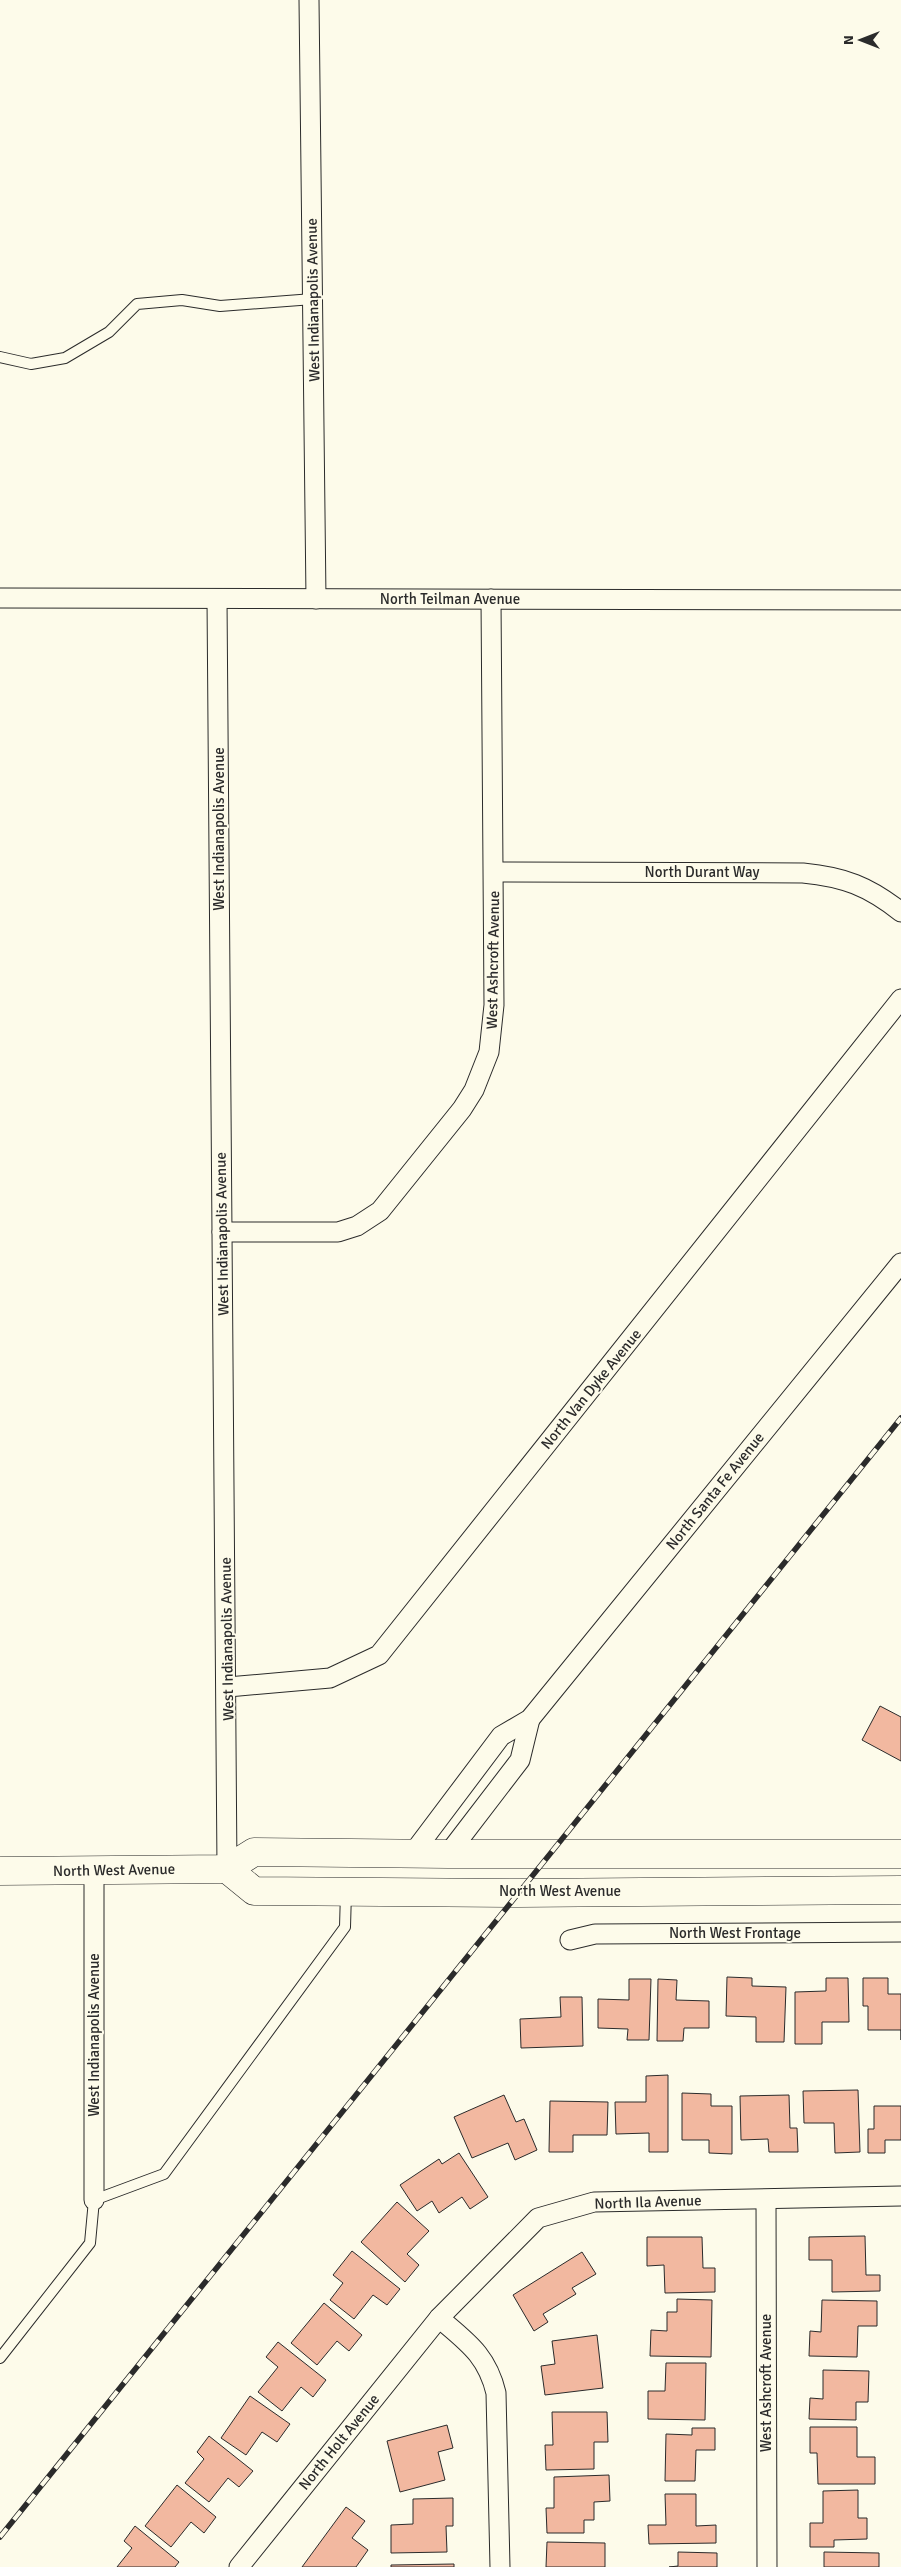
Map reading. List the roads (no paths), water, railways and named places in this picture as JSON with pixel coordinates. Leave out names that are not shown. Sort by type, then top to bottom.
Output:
[{"type":"main road","points":[[227,1869],[254,1852],[901,1854]]},
{"type":"main road","points":[[346,1891],[367,1873],[414,1872],[433,1868],[448,1854]]},
{"type":"main road","name":"North West Avenue","points":[[0,1871],[227,1869],[254,1890],[519,1892],[901,1890]]},
{"type":"street","name":"West Indianapolis Avenue","points":[[309,0],[316,599]]},
{"type":"street","name":"North Teilman Avenue","points":[[0,598],[901,600]]},
{"type":"street","name":"West Indianapolis Avenue","points":[[217,599],[228,1687],[227,1869]]},
{"type":"street","name":"West Ashcroft Avenue","points":[[222,1232],[327,1233],[348,1230],[365,1222],[387,1204],[468,1101],[483,1071],[492,1036],[494,872],[491,599]]},
{"type":"street","name":"North Durant Way","points":[[494,872],[803,873],[841,879],[860,885],[880,895],[901,912]]},
{"type":"street","name":"North Van Dyke Avenue","points":[[228,1687],[330,1678],[379,1656],[901,1000]]},
{"type":"street","name":"North Santa Fe Avenue","points":[[413,1853],[501,1736],[530,1719],[901,1263]]},
{"type":"street","name":"North Santa Fe Avenue","points":[[448,1854],[520,1760],[530,1719]]},
{"type":"street","name":"West Indianapolis Avenue","points":[[94,1870],[94,2200]]},
{"type":"street","name":"North West Frontage","points":[[570,1940],[595,1934],[901,1932]]},
{"type":"street","name":"North Ila Avenue","points":[[439,2318],[538,2218],[594,2202],[901,2196]]},
{"type":"street","name":"West Ashcroft Avenue","points":[[766,2200],[767,2567]]},
{"type":"street","name":"North Holt Avenue","points":[[239,2567],[439,2318]]},
{"type":"street","points":[[439,2318],[480,2355],[492,2377],[496,2393],[500,2567]]},
{"type":"lane","points":[[0,357],[31,364],[65,358],[109,332],[137,304],[182,300],[220,306],[313,300]]},
{"type":"lane","points":[[0,2358],[90,2242],[94,2200],[164,2174],[345,1927],[346,1891]]},
{"type":"railway","points":[[0,2537],[901,1418]]}]
